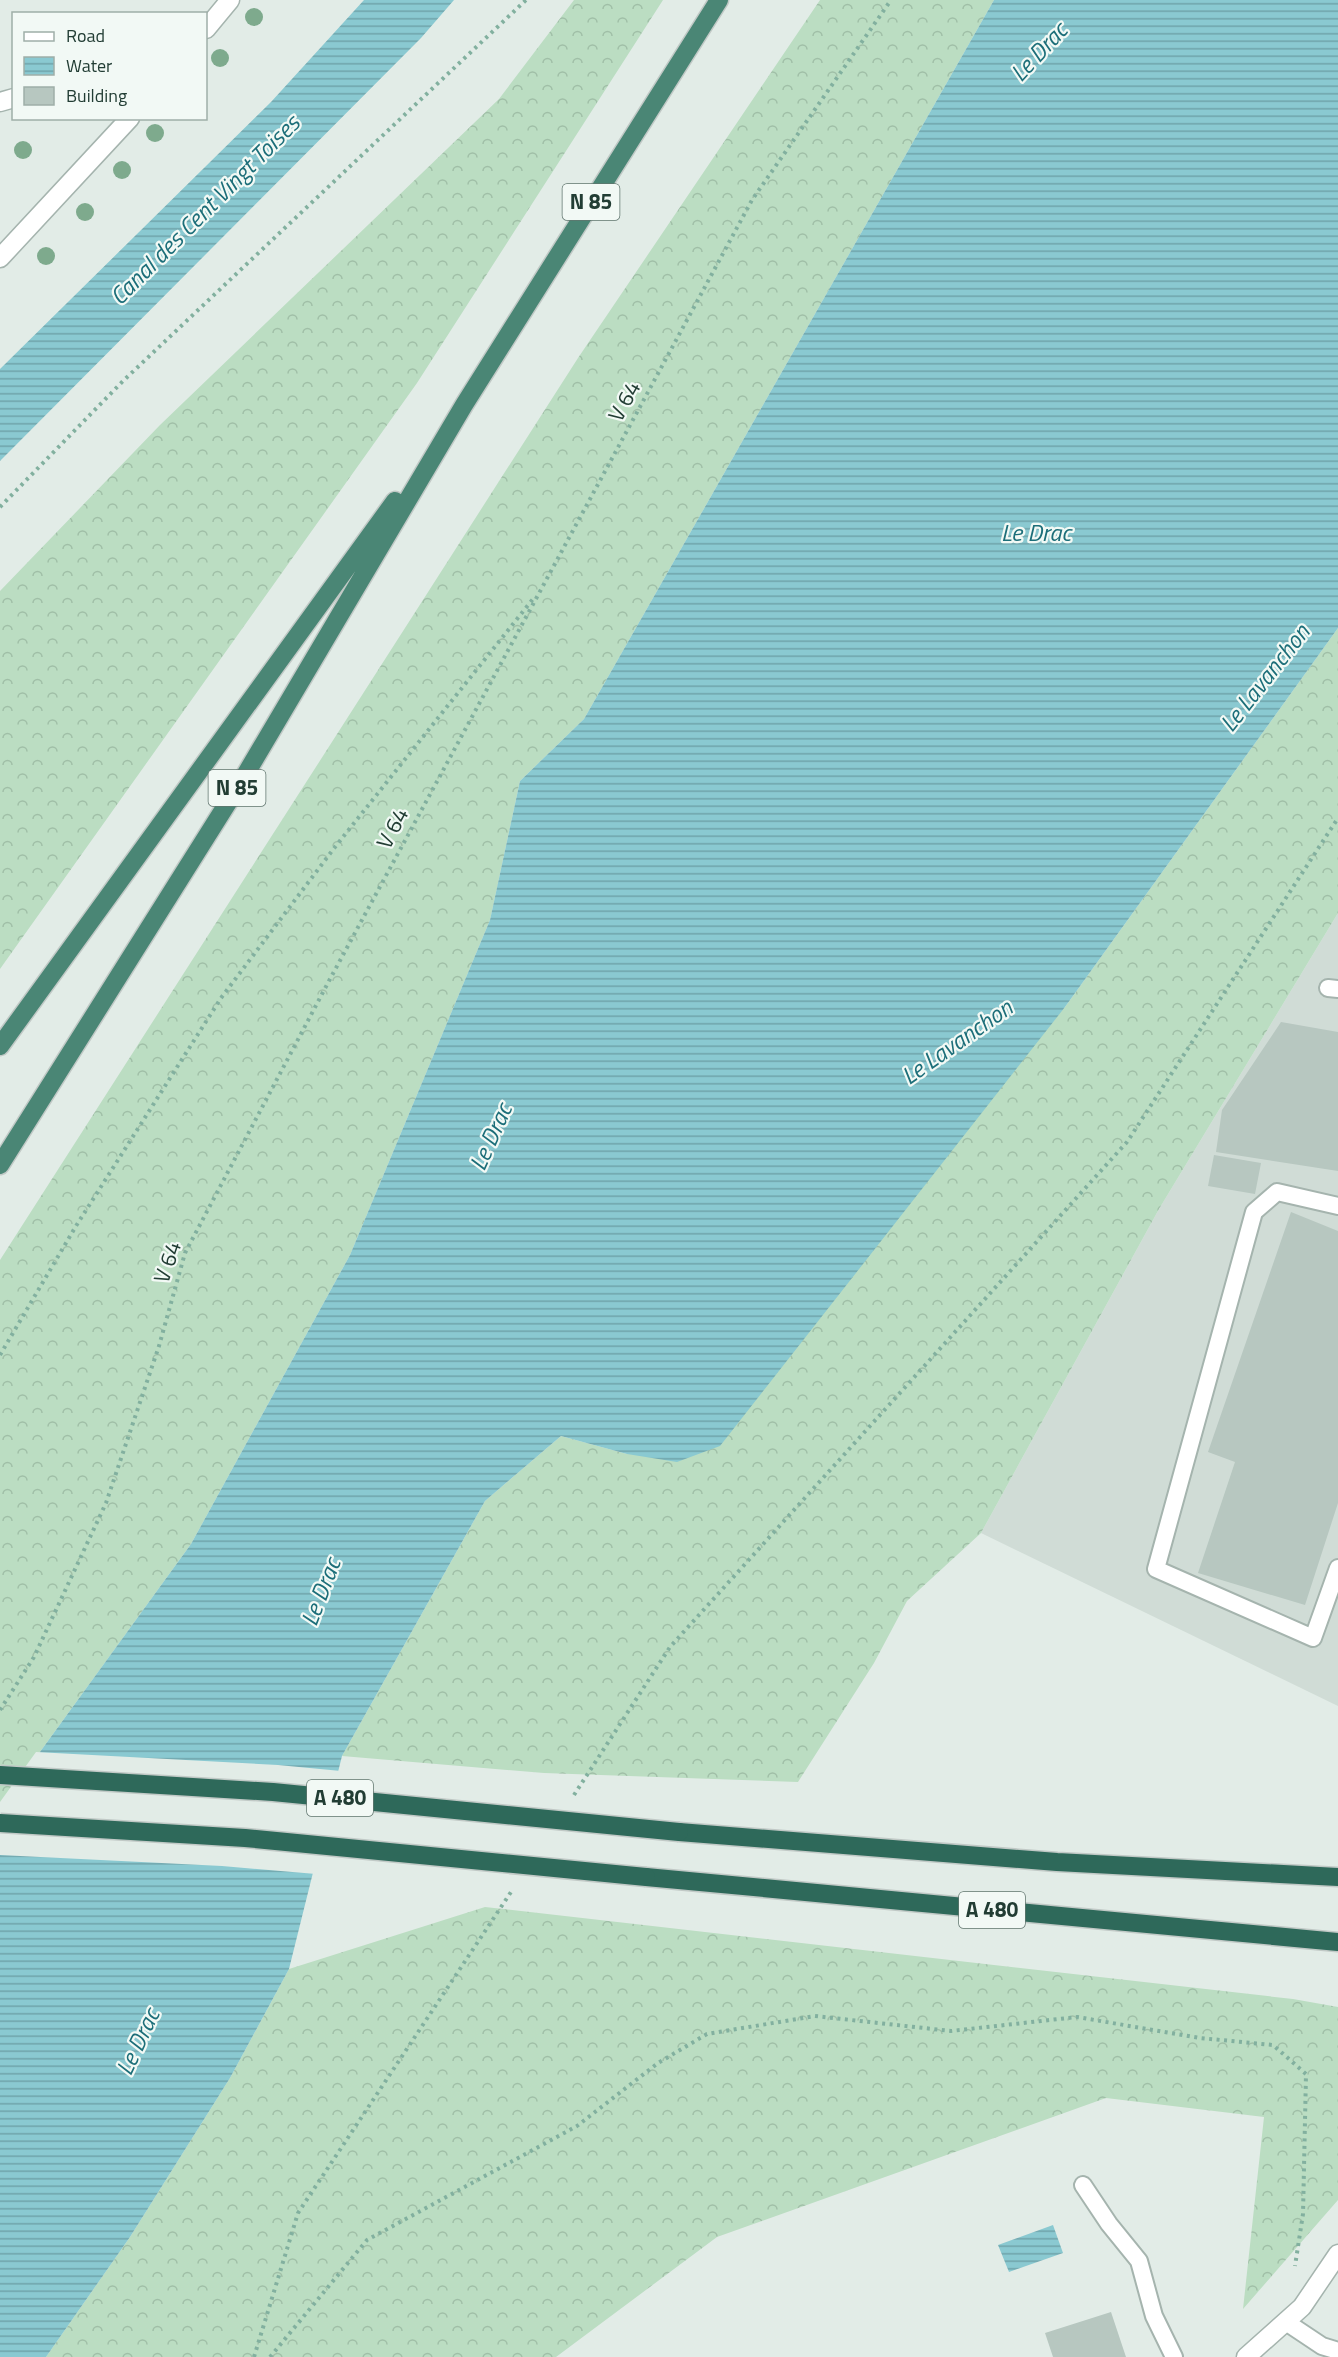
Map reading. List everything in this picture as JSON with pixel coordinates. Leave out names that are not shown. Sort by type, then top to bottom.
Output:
[{"type":"highway","name":"N 85","points":[[0,1165],[244,777],[464,405],[719,0]]},
{"type":"highway","name":"N 85","points":[[0,1046],[464,405]]},
{"type":"highway","name":"A 480","points":[[0,1775],[273,1792],[679,1832],[1057,1862],[1338,1877]]},
{"type":"highway","name":"A 480","points":[[0,1823],[244,1838],[1338,1942]]},
{"type":"street","points":[[207,28],[230,0]]},
{"type":"street","points":[[0,258],[128,120]]},
{"type":"street","points":[[1246,2357],[1302,2307],[1338,2254]]},
{"type":"lane","points":[[1338,1206],[1277,1192],[1254,1212],[1156,1569],[1313,1638],[1338,1568]]},
{"type":"lane","points":[[1083,2185],[1109,2224],[1139,2261],[1155,2316],[1174,2357]]},
{"type":"lane","points":[[1286,2322],[1322,2346],[1338,2351]]},
{"type":"path","points":[[0,507],[123,381],[526,0]]},
{"type":"path","name":"V 64","points":[[0,1710],[34,1657],[106,1503],[159,1346],[185,1252],[539,591],[752,200],[891,0]]},
{"type":"path","points":[[0,1355],[76,1226],[221,998],[335,847],[539,591]]},
{"type":"path","points":[[568,1804],[670,1647],[1127,1142],[1338,818]]},
{"type":"path","points":[[254,2357],[298,2213],[517,1883]]},
{"type":"path","points":[[270,2357],[367,2240],[577,2126],[658,2063],[707,2034],[815,2016],[951,2031],[1077,2017],[1200,2038],[1273,2045],[1306,2074],[1303,2214],[1294,2268]]},
{"type":"shaded area","points":[[1338,913],[1338,1706],[981,1533],[1159,1209]]},
{"type":"green space","points":[[574,0],[663,0],[417,383],[0,969],[0,591],[160,425],[499,99]]},
{"type":"green space","points":[[820,0],[994,0],[584,719],[520,781],[490,920],[350,1255],[191,1544],[0,1807],[0,1260],[578,358]]},
{"type":"green space","points":[[1338,628],[1338,913],[1159,1209],[981,1533],[907,1601],[874,1663],[798,1782],[544,1773],[342,1756],[485,1501],[561,1436],[627,1454],[1065,1007]]},
{"type":"green space","points":[[485,1907],[1293,1999],[1338,2007],[1338,2200],[1243,2309],[1264,2117],[1106,2098],[717,2237],[556,2357],[46,2357],[130,2237],[230,2078],[289,1969]]},
{"type":"water","name":"Canal des Cent Vingt Toises","points":[[364,0],[454,0],[421,38],[0,461],[0,369],[271,102]]},
{"type":"water","name":"Le Drac","points":[[994,0],[1338,0],[1338,628],[1065,1007],[720,1446],[677,1462],[627,1454],[561,1436],[485,1501],[342,1756],[289,1969],[230,2078],[130,2237],[46,2357],[0,2357],[0,1807],[191,1544],[350,1255],[490,920],[520,781],[584,719]]},
{"type":"water","points":[[1053,2225],[1063,2253],[1009,2272],[998,2245]]},
{"type":"pier","points":[[36,1752],[278,1765],[341,1771],[316,1874],[222,1866],[0,1855],[0,1802]]},
{"type":"building","points":[[1281,1022],[1338,1032],[1338,1171],[1216,1152],[1222,1110]]},
{"type":"building","points":[[1214,1155],[1261,1163],[1255,1194],[1208,1186]]},
{"type":"building","points":[[1291,1212],[1338,1231],[1338,1503],[1305,1605],[1198,1573],[1235,1462],[1208,1452]]},
{"type":"building","points":[[1111,2312],[1126,2357],[1053,2357],[1045,2333]]},
{"type":"water label","name":"Le Lavanchon","points":[[1265,678]]},
{"type":"water label","name":"Le Lavanchon","points":[[957,1042]]}]
